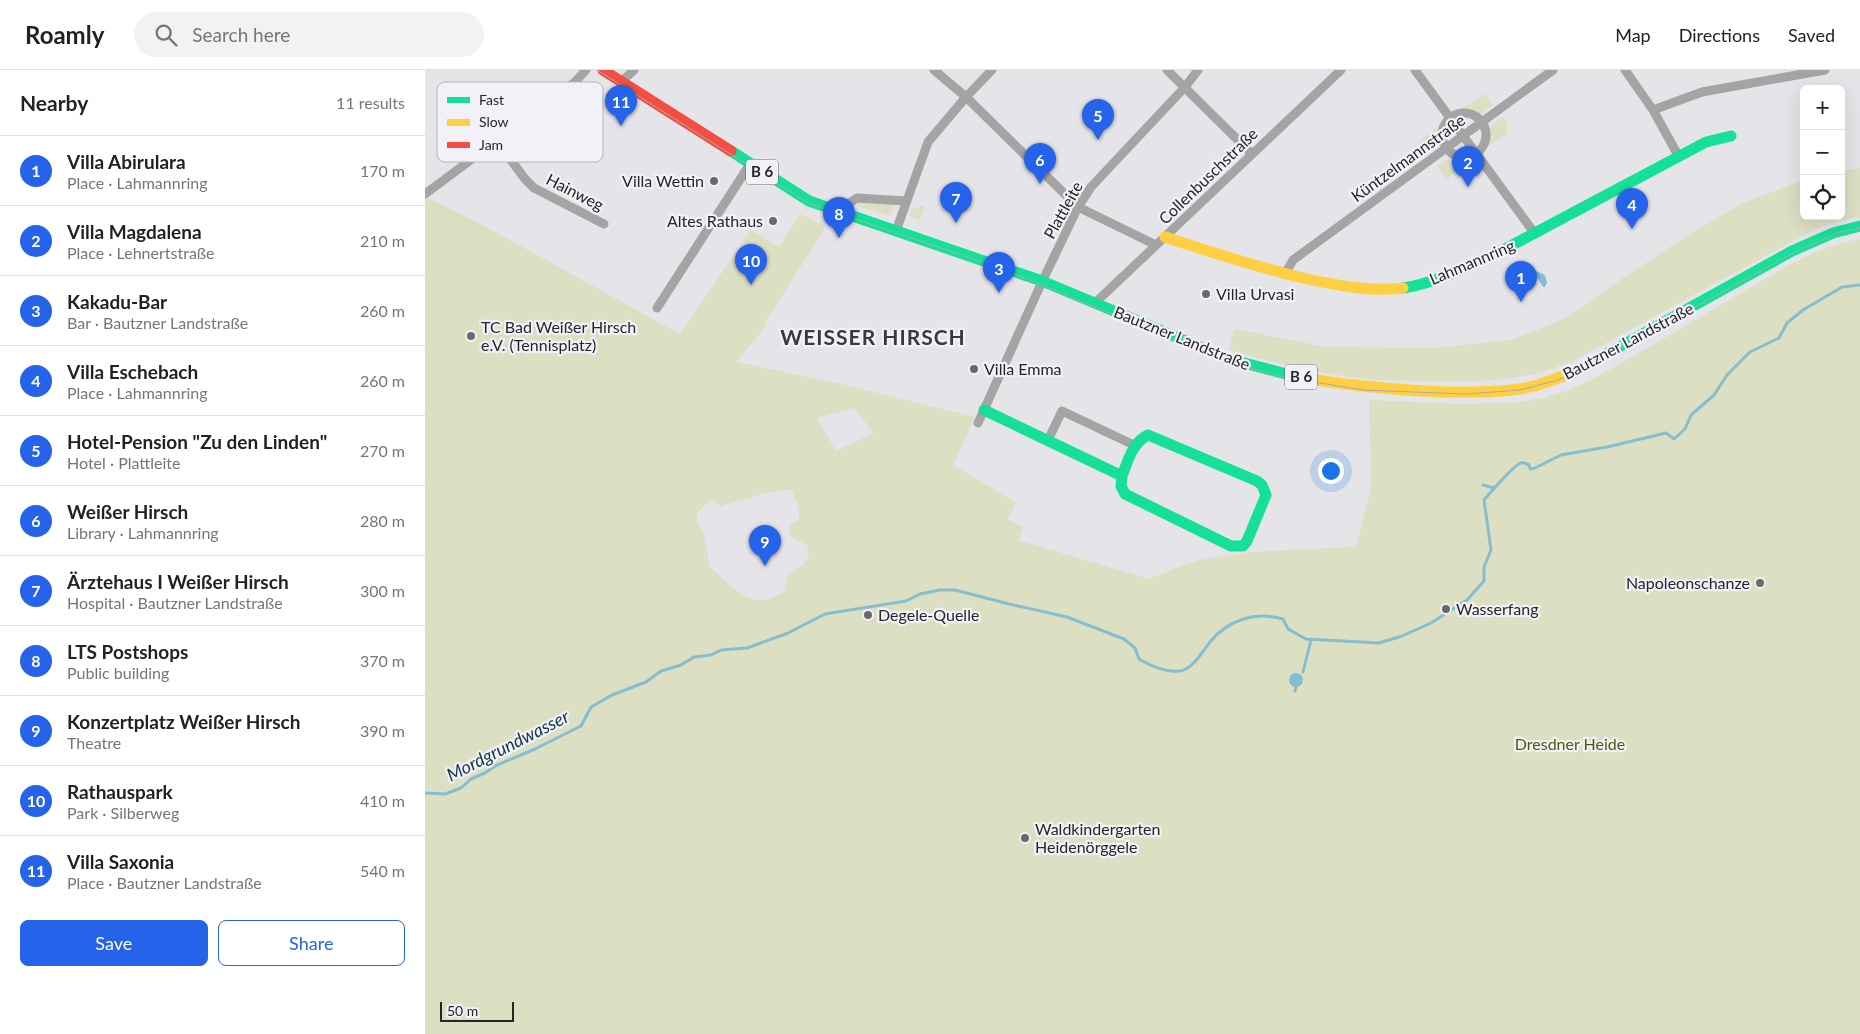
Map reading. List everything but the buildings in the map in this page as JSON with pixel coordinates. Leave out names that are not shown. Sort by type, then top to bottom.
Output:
[{"type":"main road","name":"Bautzner Landstraße","points":[[603,70],[809,201],[1043,281],[1229,360],[1284,374],[1343,385],[1390,390],[1465,392],[1537,385],[1576,371],[1820,237],[1860,226]]},
{"type":"main road","name":"Lahmannring","points":[[1161,241],[1285,274],[1344,286],[1391,290],[1426,282],[1465,268],[1535,234],[1706,142],[1731,136]]},
{"type":"main road","points":[[984,410],[1122,476]]},
{"type":"main road","points":[[1153,436],[1257,481],[1262,485],[1266,495],[1247,541],[1243,546],[1231,546],[1132,498],[1122,491],[1122,476],[1136,446],[1144,437],[1153,436]]},
{"type":"street","points":[[575,82],[586,70]]},
{"type":"street","points":[[621,82],[634,70]]},
{"type":"street","name":"Lahmannring","points":[[934,70],[966,97],[1078,207],[1161,241]]},
{"type":"street","points":[[896,231],[928,142],[992,70]]},
{"type":"street","points":[[1167,70],[1252,154]]},
{"type":"street","name":"Plattleite","points":[[978,422],[1078,207],[1091,187],[1185,87],[1198,70]]},
{"type":"street","name":"Collenbuschstraße","points":[[1095,303],[1341,70]]},
{"type":"street","points":[[1415,70],[1535,234]]},
{"type":"street","name":"Küntzelmannstraße","points":[[1285,274],[1293,260],[1553,70]]},
{"type":"street","points":[[1625,70],[1653,110],[1679,157]]},
{"type":"street","points":[[1653,110],[1702,92],[1825,70]]},
{"type":"street","points":[[1456,114],[1471,114],[1482,123],[1485,129],[1485,142],[1477,153],[1472,156],[1460,157],[1455,156],[1445,148],[1442,141],[1442,132],[1444,124],[1450,118],[1456,114]]},
{"type":"street","points":[[425,194],[467,162]]},
{"type":"street","name":"Hainweg","points":[[512,162],[525,180],[534,188],[604,224]]},
{"type":"street","points":[[657,308],[750,164]]},
{"type":"street","points":[[840,212],[857,198],[906,201]]},
{"type":"street","points":[[1048,440],[1062,412],[1136,446]]},
{"type":"green space","points":[[1484,94],[1493,105],[1479,116],[1474,113],[1458,111]]},
{"type":"green space","points":[[1503,117],[1508,124],[1507,134],[1484,149],[1487,136],[1486,130]]},
{"type":"green space","points":[[1442,124],[1440,130],[1441,142],[1427,153],[1419,141]]},
{"type":"green space","points":[[1451,156],[1471,161],[1446,179],[1437,166]]},
{"type":"green space","points":[[1860,168],[1860,217],[1845,220],[1845,175],[1845,170]]},
{"type":"green space","points":[[1800,181],[1800,220],[1845,220],[1815,229],[1573,361],[1539,373],[1477,381],[1366,379],[1297,368],[1229,350],[1234,329],[1327,347],[1435,348],[1511,340],[1572,314],[1696,230],[1745,202]]},
{"type":"green space","name":"Dresdner Heide","points":[[428,198],[488,228],[680,334],[751,230],[779,247],[800,214],[824,225],[824,230],[765,323],[767,325],[736,362],[837,383],[975,417],[953,465],[1015,502],[1008,520],[1023,527],[1018,540],[1149,579],[1199,560],[1250,552],[1356,547],[1371,488],[1369,400],[1463,404],[1521,402],[1569,390],[1597,377],[1778,271],[1826,248],[1860,239],[1860,1034],[425,1034],[425,200]],"holes":[[[854,408],[874,433],[836,451],[817,418]],[[792,490],[799,510],[799,520],[790,525],[789,535],[807,545],[809,555],[803,565],[787,576],[784,592],[768,600],[757,600],[745,596],[734,589],[710,567],[703,532],[697,522],[698,512],[710,500],[720,506],[766,493]]]},
{"type":"green space","points":[[858,203],[894,204],[891,216],[857,206]]},
{"type":"green space","points":[[925,205],[920,220],[909,216],[911,209]]},
{"type":"water","points":[[1534,272],[1545,275],[1547,283],[1545,287],[1543,287]]},
{"type":"water","points":[[1296,673],[1301,675],[1303,680],[1301,685],[1296,687],[1291,685],[1289,680],[1291,675]]},
{"type":"waterway","name":"Mordgrundwasser","points":[[425,793],[445,794],[461,788],[471,779],[495,766],[581,726],[591,707],[612,695],[646,682],[661,671],[681,665],[694,657],[711,655],[721,650],[747,648],[788,633],[825,614],[906,601],[920,594],[940,590],[955,590],[1067,617],[1124,639],[1135,648],[1139,659],[1169,671],[1185,670],[1197,660],[1217,634],[1234,623],[1252,617],[1262,616],[1283,619],[1288,629],[1306,639],[1379,643],[1402,636],[1431,623],[1467,600],[1484,581],[1484,567],[1491,550],[1484,500],[1513,468],[1521,463],[1529,465],[1530,469],[1535,468],[1561,455],[1607,447],[1666,433],[1674,439],[1685,429],[1691,415],[1714,395],[1727,375],[1750,352],[1779,338],[1787,323],[1803,310],[1842,287],[1860,285]]},
{"type":"waterway","points":[[1483,485],[1494,488]]},
{"type":"waterway","points":[[1303,672],[1311,640]]},
{"type":"waterway","points":[[1295,691],[1296,687]]},
{"type":"tram line","points":[[597,70],[808,203],[1000,268],[1228,362],[1283,377],[1363,390],[1465,394],[1520,390],[1558,380],[1596,362],[1793,253],[1837,233],[1860,228]]},
{"type":"traffic: fast","points":[[1403,288],[1440,278],[1476,263],[1706,142],[1731,136]]},
{"type":"traffic: fast","points":[[731,151],[809,201],[1042,281],[1229,359],[1298,377]]},
{"type":"traffic: fast","points":[[1563,376],[1576,371],[1792,251],[1833,233],[1860,226]]},
{"type":"traffic: fast","points":[[984,410],[1122,476],[1121,486],[1125,494],[1231,546],[1243,546],[1247,541],[1266,495],[1262,485],[1257,481],[1148,435],[1134,448],[1122,476]]},
{"type":"traffic: slow","points":[[1165,237],[1293,276],[1368,289],[1403,288]]},
{"type":"traffic: slow","points":[[1298,377],[1390,389],[1469,392],[1527,388],[1563,376]]},
{"type":"traffic: jam","points":[[603,70],[731,151]]},
{"type":"place","name":"Villa Saxonia","points":[[621,126]]},
{"type":"place","name":"Hotel-Pension \"Zu den Linden\"","points":[[1098,140]]},
{"type":"place","name":"Villa Wettin","points":[[714,181]]},
{"type":"place","name":"Weißer Hirsch","points":[[1040,184]]},
{"type":"place","name":"Villa Magdalena","points":[[1468,187]]},
{"type":"place","name":"Altes Rathaus","points":[[773,221]]},
{"type":"place","name":"Ärztehaus I Weißer Hirsch","points":[[956,223]]},
{"type":"place","name":"Villa Eschebach","points":[[1632,229]]},
{"type":"place","name":"LTS Postshops","points":[[839,238]]},
{"type":"place","name":"Rathauspark","points":[[751,285]]},
{"type":"place","name":"Kakadu-Bar","points":[[999,293]]},
{"type":"place","name":"Villa Urvasi","points":[[1206,294]]},
{"type":"place","name":"Villa Abirulara","points":[[1521,302]]},
{"type":"place","name":"TC Bad Weißer Hirsch e.V. (Tennisplatz)","points":[[471,336]]},
{"type":"place","name":"Villa Emma","points":[[974,369]]},
{"type":"place","name":"Konzertplatz Weißer Hirsch","points":[[765,566]]},
{"type":"place","name":"Napoleonschanze","points":[[1760,583]]},
{"type":"place","name":"Wasserfang","points":[[1446,609]]},
{"type":"place","name":"Degele-Quelle","points":[[868,615]]},
{"type":"place","name":"Waldkindergarten Heidenörggele","points":[[1025,838]]},
{"type":"district","name":"WEISSER HIRSCH","points":[[873,338]]}]
